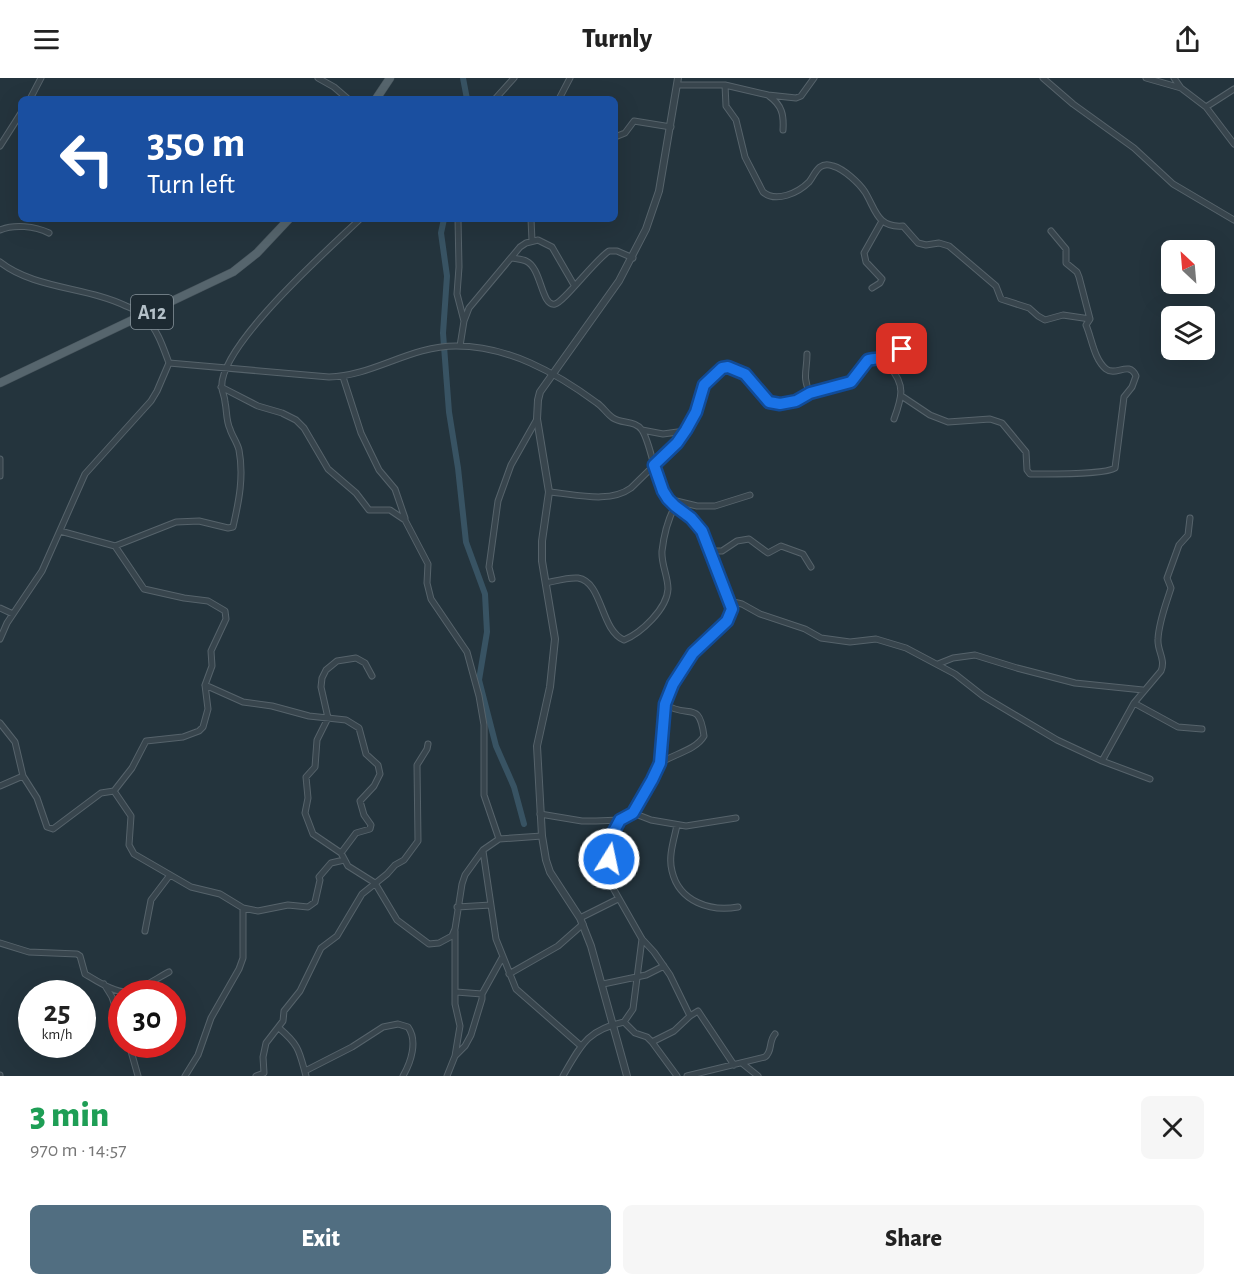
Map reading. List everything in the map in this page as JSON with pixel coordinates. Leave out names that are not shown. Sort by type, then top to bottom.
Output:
[{"type":"main road","points":[[378,96],[389,78]]},
{"type":"main road","name":"A12","points":[[0,383],[232,272],[257,253],[286,222]]},
{"type":"street","points":[[32,96],[41,78]]},
{"type":"street","points":[[318,78],[344,96]]},
{"type":"street","points":[[498,96],[514,78]]},
{"type":"street","points":[[561,96],[570,78]]},
{"type":"street","points":[[627,1076],[603,984],[582,921],[550,872],[542,836],[537,746],[551,678],[555,639],[542,550],[549,492],[537,419],[538,400],[552,375],[573,348],[633,258],[646,229],[659,191],[678,82],[725,85],[768,95],[799,97],[814,78]]},
{"type":"street","points":[[1043,78],[1073,104],[1126,142],[1173,184],[1234,220]]},
{"type":"street","points":[[1146,78],[1181,88]]},
{"type":"street","points":[[1174,78],[1181,88],[1206,107],[1234,144]]},
{"type":"street","points":[[725,85],[725,102],[736,120],[745,157],[763,192],[773,197],[788,195],[810,181],[822,166],[826,164],[836,166],[862,189],[882,221],[890,226],[903,226],[912,238],[922,245],[945,244],[992,282],[1001,299],[1029,308],[1041,318],[1050,319],[1063,315],[1090,318]]},
{"type":"street","points":[[1206,107],[1234,89]]},
{"type":"street","points":[[768,95],[782,109],[783,130]]},
{"type":"street","points":[[0,146],[18,118]]},
{"type":"street","points":[[618,136],[625,133],[634,121],[671,127]]},
{"type":"street","points":[[872,288],[880,284],[882,279],[866,262],[864,254],[882,221]]},
{"type":"street","points":[[60,531],[115,546],[176,522],[199,521],[228,528],[233,526],[242,473],[239,449],[228,424],[221,387],[226,368],[237,347],[312,264],[357,222]]},
{"type":"street","points":[[458,222],[457,294],[464,321]]},
{"type":"street","points":[[531,222],[532,241]]},
{"type":"street","points":[[0,230],[14,226],[41,229],[49,233]]},
{"type":"street","points":[[903,397],[930,415],[948,422],[990,419],[1002,423],[1026,452],[1030,474],[1113,470],[1116,465],[1124,397],[1132,387],[1136,376],[1130,369],[1112,371],[1104,367],[1096,354],[1086,325],[1090,318],[1077,272],[1066,263],[1066,249],[1051,231]]},
{"type":"street","points":[[457,346],[469,308],[520,247],[538,240],[552,247],[574,285]]},
{"type":"street","points":[[512,258],[523,259],[530,264],[539,276],[546,301],[555,304],[564,299],[574,285],[609,251],[617,251],[633,258]]},
{"type":"street","points":[[0,262],[9,269],[28,277],[108,298],[145,315],[157,333],[169,363],[151,401],[85,474],[42,571],[0,639]]},
{"type":"street","points":[[549,492],[600,496],[619,495],[638,482],[677,443],[696,412],[704,385],[722,368],[728,367],[745,374],[764,397],[774,403],[796,401],[810,393],[851,382],[868,360],[900,353],[902,339],[894,332]]},
{"type":"street","points":[[169,363],[343,377],[413,352],[457,346],[482,347],[522,358],[594,401],[614,418],[663,434],[686,430]]},
{"type":"street","points":[[807,354],[804,378],[810,393]]},
{"type":"street","points":[[890,357],[889,366],[898,380],[903,397],[894,419]]},
{"type":"street","points":[[343,377],[362,433],[379,470],[395,489],[405,520],[428,564],[427,583],[431,599],[462,643],[470,660],[484,725],[484,795],[499,839]]},
{"type":"street","points":[[221,387],[258,406],[296,420],[304,428],[328,469],[356,492],[366,507],[373,510],[390,510],[405,520]]},
{"type":"street","points":[[492,579],[489,567],[498,501],[511,465],[537,419]]},
{"type":"street","points":[[540,814],[582,821],[620,820],[633,813],[660,763],[665,704],[673,684],[693,653],[731,615],[732,609],[702,531],[696,522],[668,499],[663,491],[642,429]]},
{"type":"street","points":[[0,459],[0,476]]},
{"type":"street","points":[[668,499],[697,506],[715,506],[750,495]]},
{"type":"street","points":[[546,583],[572,578],[585,581],[600,602],[603,616],[616,635],[624,640],[629,638],[657,616],[668,592],[662,551],[665,525],[675,506]]},
{"type":"street","points":[[1102,761],[1134,703],[1161,671],[1163,665],[1157,642],[1172,588],[1167,578],[1179,544],[1188,535],[1190,518]]},
{"type":"street","points":[[710,551],[722,551],[737,541],[749,539],[768,553],[781,546],[803,554],[811,567]]},
{"type":"street","points":[[0,723],[17,747],[23,776],[35,793],[47,827],[50,829],[100,793],[114,791],[132,768],[146,741],[183,737],[199,731],[203,726],[208,710],[205,685],[212,666],[211,651],[226,619],[225,611],[208,601],[144,589],[115,546]]},
{"type":"street","points":[[729,601],[805,629],[820,638],[849,642],[876,639],[906,648],[955,674],[983,696],[1057,740],[1102,761],[1150,779]]},
{"type":"street","points":[[0,608],[14,614]]},
{"type":"street","points":[[938,664],[951,658],[975,655],[1075,683],[1143,690]]},
{"type":"street","points":[[372,676],[365,663],[356,658],[331,664],[322,678],[321,687],[328,718],[317,740],[315,767],[306,777],[308,798],[305,813],[313,834],[341,853],[348,866],[375,883],[397,920],[429,944],[446,940],[455,929]]},
{"type":"street","points":[[205,685],[243,702],[346,720],[359,728],[366,754],[380,770],[378,779],[360,801],[364,815],[371,825],[370,829],[356,833],[341,853]]},
{"type":"street","points":[[1134,703],[1178,727],[1202,729]]},
{"type":"street","points":[[660,763],[672,755],[695,746],[704,736],[702,720],[699,716],[694,712],[672,709],[665,704]]},
{"type":"street","points":[[256,1076],[264,1072],[263,1057],[266,1043],[279,1028],[283,1021],[284,1011],[297,995],[321,948],[337,936],[358,899],[395,865],[404,860],[418,841],[417,765],[428,744]]},
{"type":"street","points":[[0,786],[23,776]]},
{"type":"street","points":[[114,791],[131,816],[129,845],[134,854],[196,889],[220,894],[243,908],[258,910],[288,905],[308,907],[315,902],[320,880],[318,877],[331,863],[344,860]]},
{"type":"street","points":[[633,813],[651,820],[692,826],[736,818]]},
{"type":"street","points":[[620,820],[610,841],[609,878],[618,899],[642,939],[670,975],[690,1016]]},
{"type":"street","points":[[677,825],[671,850],[671,871],[680,887],[690,899],[703,905],[715,909],[738,907]]},
{"type":"street","points":[[447,1076],[455,1056],[460,1030],[455,1004],[455,929],[465,875],[483,850],[499,839],[542,836]]},
{"type":"street","points":[[483,850],[496,939],[509,974],[520,994],[581,1046]]},
{"type":"street","points":[[145,932],[150,903],[170,875]]},
{"type":"street","points":[[509,974],[558,946],[582,921],[618,899]]},
{"type":"street","points":[[458,907],[491,905]]},
{"type":"street","points":[[185,1076],[198,1055],[211,1018],[243,958],[243,908]]},
{"type":"street","points":[[563,1076],[581,1046],[599,1029],[624,1022],[633,1009],[642,939]]},
{"type":"street","points":[[0,943],[29,952],[77,954],[80,956],[85,974],[104,984],[129,992],[169,972]]},
{"type":"street","points":[[455,1056],[465,1046],[471,1035],[482,994],[502,958]]},
{"type":"street","points":[[603,984],[637,977],[664,966]]},
{"type":"street","points":[[104,984],[108,990]]},
{"type":"street","points":[[456,992],[482,994]]},
{"type":"street","points":[[652,1042],[674,1031],[698,1011],[734,1065]]},
{"type":"street","points":[[624,1022],[635,1033],[647,1037],[652,1042],[677,1076]]},
{"type":"street","points":[[279,1028],[296,1045],[302,1056],[306,1074],[383,1027],[398,1024],[408,1027],[412,1036],[411,1058],[403,1076]]},
{"type":"street","points":[[687,1076],[705,1074],[760,1060],[769,1055],[771,1039],[775,1035]]},
{"type":"street","points":[[133,1058],[138,1076]]},
{"type":"street","points":[[743,1064],[758,1076]]},
{"type":"waterway","points":[[463,78],[466,96]]},
{"type":"waterway","points":[[443,222],[441,233],[447,276],[443,333],[449,412],[466,542],[485,594],[487,632],[479,680],[496,746],[514,787],[524,824]]},
{"type":"route","points":[[609,859],[612,835],[620,820],[633,813],[660,763],[665,704],[673,684],[693,653],[727,621],[732,609],[702,531],[696,522],[668,499],[654,465],[677,443],[693,420],[704,385],[722,368],[728,367],[745,374],[769,402],[780,404],[796,401],[810,393],[851,382],[868,360],[890,357],[900,353],[902,349]]}]
